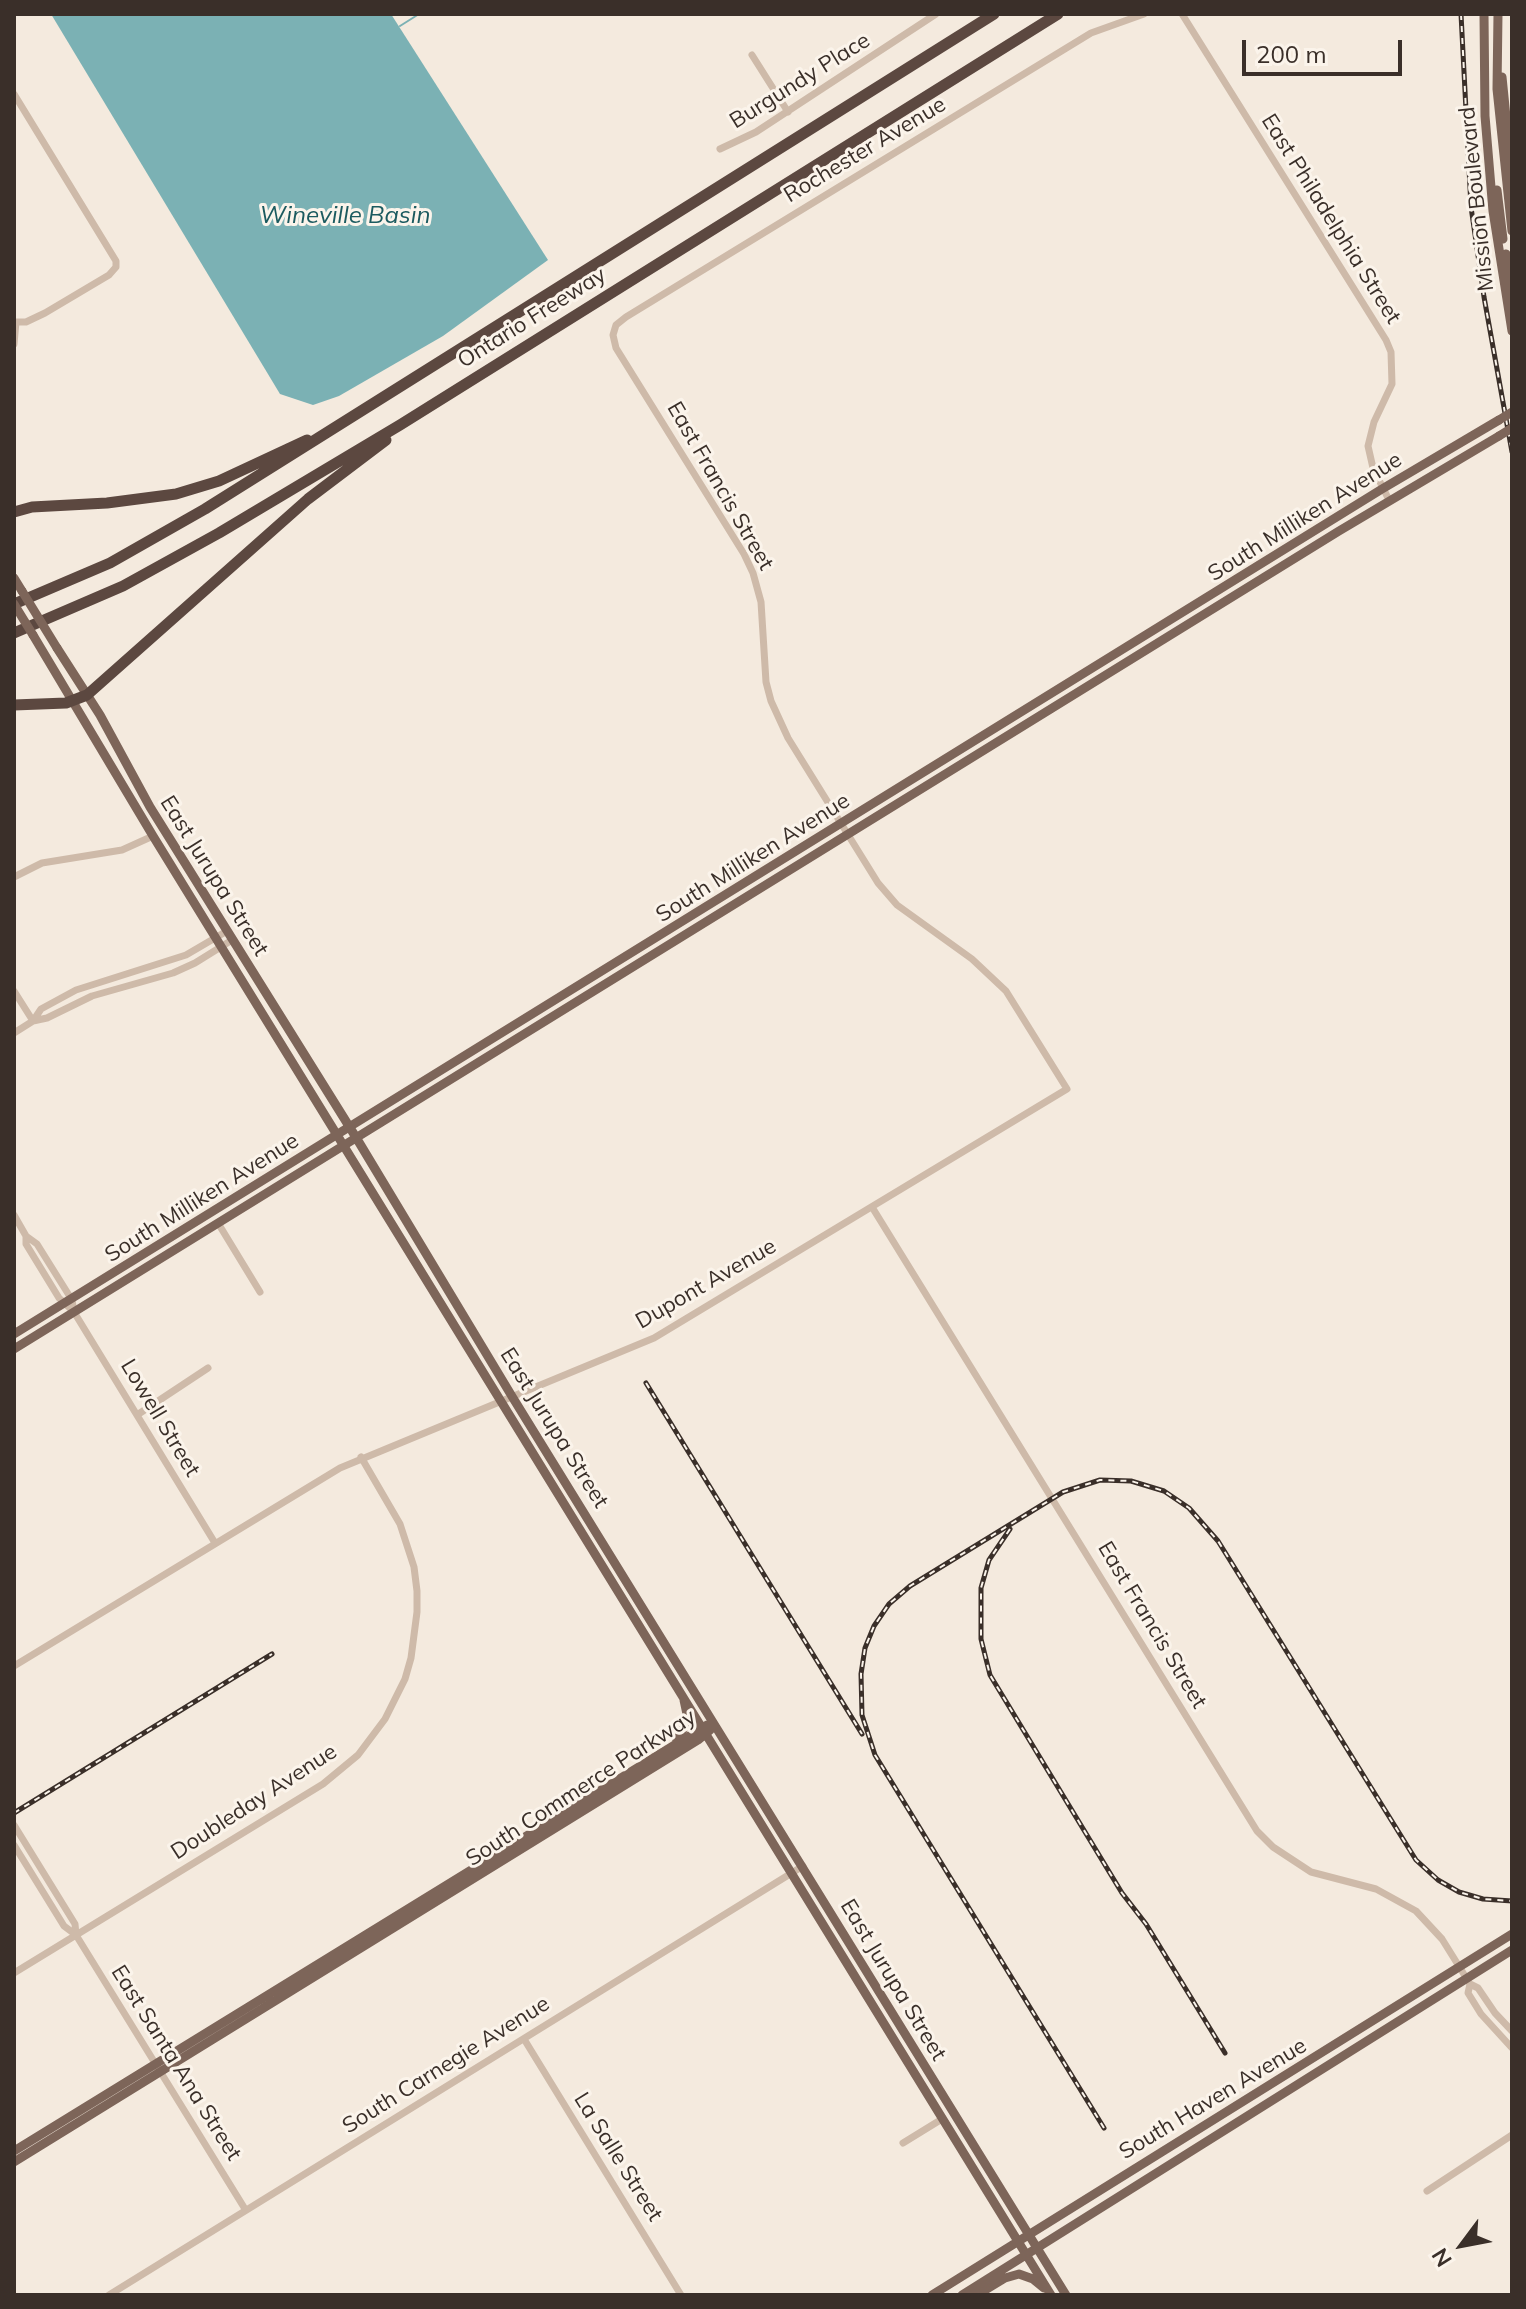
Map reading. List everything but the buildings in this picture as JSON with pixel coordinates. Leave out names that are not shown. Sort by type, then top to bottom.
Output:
[{"type":"highway","name":"Ontario Freeway","points":[[14,604],[110,563],[158,537],[334,430],[994,14]]},
{"type":"highway","name":"Ontario Freeway","points":[[14,633],[123,586],[172,561],[400,425],[1058,14]]},
{"type":"highway","points":[[14,705],[74,701],[87,695],[308,499],[383,443],[400,425]]},
{"type":"highway","points":[[14,512],[32,507],[107,503],[176,494],[219,481],[301,442],[334,430]]},
{"type":"main road","name":"Mission Boulevard","points":[[1484,14],[1484,88],[1493,211],[1512,331]]},
{"type":"main road","name":"Mission Boulevard","points":[[1498,14],[1512,177]]},
{"type":"main road","points":[[1498,14],[1497,89],[1512,231]]},
{"type":"main road","points":[[1484,88],[1512,292]]},
{"type":"main road","name":"South Milliken Avenue","points":[[14,1334],[1382,489],[1512,412]]},
{"type":"main road","name":"South Milliken Avenue","points":[[14,1349],[1389,500],[1512,431]]},
{"type":"main road","name":"East Jurupa Street","points":[[14,578],[87,695],[150,807],[1066,2295]]},
{"type":"main road","name":"East Jurupa Street","points":[[14,604],[153,836],[1028,2254],[1050,2295]]},
{"type":"main road","points":[[1143,638],[1149,648]]},
{"type":"main road","points":[[669,1747],[685,1727],[687,1714],[682,1692]]},
{"type":"main road","name":"South Commerce Parkway","points":[[14,2151],[157,2067],[714,1724]]},
{"type":"main road","name":"South Commerce Parkway","points":[[14,2162],[157,2067],[669,1747],[705,1730]]},
{"type":"main road","name":"South Haven Avenue","points":[[932,2295],[1512,1934]]},
{"type":"main road","points":[[835,1945],[846,1952],[867,1987],[878,1989]]},
{"type":"main road","name":"South Haven Avenue","points":[[962,2295],[1468,1981],[1512,1950]]},
{"type":"main road","points":[[881,2020],[892,2022],[916,2061],[927,2069]]},
{"type":"main road","points":[[977,2295],[1005,2278],[1019,2274],[1033,2279],[1050,2295]]},
{"type":"street","name":"Burgundy Place","points":[[720,149],[788,112],[936,14]]},
{"type":"street","name":"Rochester Avenue","points":[[613,331],[626,317],[1091,33],[1144,14]]},
{"type":"street","name":"East Philadelphia Street","points":[[1182,14],[1386,340],[1391,352],[1392,384],[1374,422],[1368,446],[1373,468],[1389,500]]},
{"type":"street","points":[[752,55],[788,112]]},
{"type":"street","points":[[14,94],[113,254],[116,267],[109,275],[45,313],[26,322],[15,322],[14,344]]},
{"type":"street","name":"East Francis Street","points":[[613,331],[616,348],[753,573],[761,602],[764,663],[771,701],[788,738],[878,883],[897,905],[972,959],[1006,991],[1067,1089]]},
{"type":"street","points":[[14,877],[42,863],[122,850],[153,836]]},
{"type":"street","points":[[14,1033],[33,1021],[41,1009],[76,990],[186,955],[229,935]]},
{"type":"street","points":[[14,991],[33,1021]]},
{"type":"street","name":"Dupont Avenue","points":[[14,1666],[313,1483],[361,1457],[653,1339],[1067,1089]]},
{"type":"street","name":"East Francis Street","points":[[872,1207],[1257,1831],[1273,1847],[1311,1872],[1376,1889],[1416,1911],[1442,1939],[1468,1981],[1478,1988],[1512,2031]]},
{"type":"street","name":"Lowell Street","points":[[14,1215],[26,1236],[37,1244],[67,1302],[215,1543]]},
{"type":"street","points":[[218,1223],[260,1292]]},
{"type":"street","points":[[137,1415],[208,1368]]},
{"type":"street","name":"Doubleday Avenue","points":[[14,1973],[323,1784],[358,1755],[385,1719],[401,1690],[411,1658],[417,1591],[414,1567],[400,1524],[361,1457]]},
{"type":"street","name":"East Santa Ana Street","points":[[14,1825],[75,1924],[76,1935]]},
{"type":"street","name":"East Santa Ana Street","points":[[14,1845],[64,1926],[76,1935],[245,2209]]},
{"type":"street","name":"South Carnegie Avenue","points":[[109,2295],[803,1866]]},
{"type":"street","name":"East Francis Street","points":[[1468,1981],[1468,1993],[1481,2014],[1512,2048]]},
{"type":"street","name":"La Salle Street","points":[[524,2039],[681,2295]]},
{"type":"street","points":[[903,2143],[942,2119]]},
{"type":"street","points":[[1427,2191],[1512,2135]]},
{"type":"water","name":"Wineville Basin","points":[[51,14],[391,14],[548,260],[443,336],[339,396],[313,405],[280,394]]},
{"type":"waterway","points":[[400,26],[419,14]]},
{"type":"railway","points":[[1461,14],[1471,207],[1512,452]]},
{"type":"railway","points":[[646,1383],[862,1734]]},
{"type":"railway","points":[[1104,2128],[875,1755],[862,1715],[861,1674],[865,1648],[874,1626],[889,1604],[910,1586],[1063,1492],[1100,1480],[1131,1481],[1164,1491],[1189,1508],[1218,1541],[1416,1860],[1438,1880],[1459,1892],[1483,1899],[1512,1901]]},
{"type":"railway","points":[[1010,1529],[989,1560],[981,1588],[981,1639],[990,1675],[1122,1893],[1146,1924],[1225,2053]]},
{"type":"railway","points":[[14,1813],[272,1654]]}]
